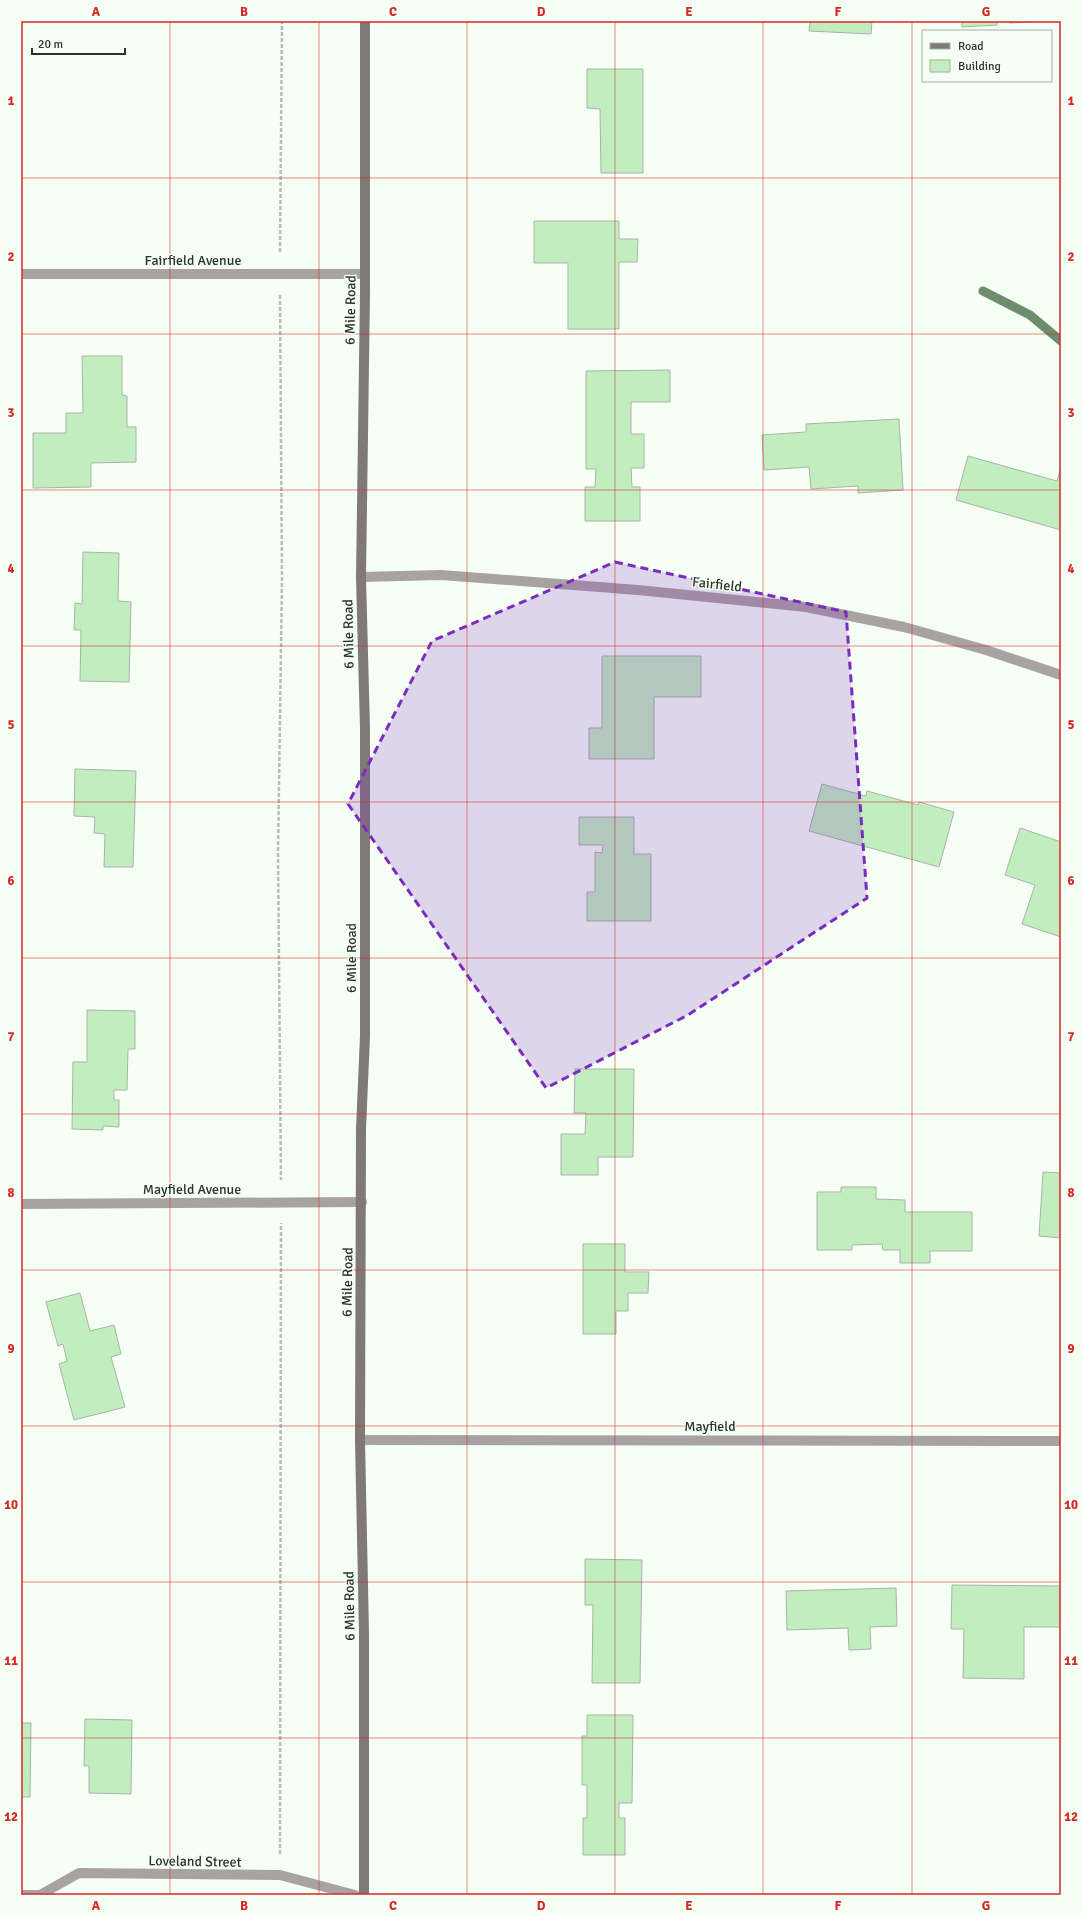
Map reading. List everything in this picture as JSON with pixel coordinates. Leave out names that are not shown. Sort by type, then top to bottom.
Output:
[{"type":"main road","name":"6 Mile Road","points":[[364,1895],[364,1634],[360,1440],[362,1129],[365,1036],[365,729],[361,577],[365,274],[365,21]]},
{"type":"street","name":"Fairfield Avenue","points":[[21,274],[365,274]]},
{"type":"street","name":"Fairfield","points":[[361,577],[441,575],[638,590],[806,607],[904,627],[986,650],[1061,675]]},
{"type":"street","name":"Mayfield Avenue","points":[[21,1204],[281,1204],[362,1202]]},
{"type":"street","name":"Mayfield","points":[[360,1440],[1061,1441]]},
{"type":"street","name":"Loveland Street","points":[[21,1895],[39,1895],[79,1873],[280,1875],[355,1895]]},
{"type":"path","points":[[280,1875],[281,1204],[278,854],[282,580],[280,274],[282,21]]},
{"type":"highlighted area","points":[[615,562],[846,612],[867,898],[688,1015],[546,1088],[348,804],[432,641]]},
{"type":"building","points":[[810,21],[872,21],[871,34],[809,31]]},
{"type":"building","points":[[962,21],[997,21],[997,25],[962,27]]},
{"type":"building","points":[[1009,21],[1051,21],[1009,23]]},
{"type":"building","points":[[587,69],[643,69],[643,173],[601,173],[600,109],[587,108]]},
{"type":"building","points":[[534,221],[619,221],[619,239],[638,239],[637,262],[619,262],[619,329],[568,329],[568,263],[534,263]]},
{"type":"building","points":[[82,356],[122,356],[122,395],[127,396],[127,427],[136,427],[136,462],[91,463],[91,487],[33,488],[33,433],[66,433],[66,413],[83,413]]},
{"type":"building","points":[[670,370],[670,402],[631,402],[631,434],[644,434],[644,468],[631,468],[632,487],[640,487],[640,521],[585,521],[585,487],[595,487],[596,469],[586,469],[586,371]]},
{"type":"building","points":[[899,419],[903,490],[858,493],[858,486],[811,489],[809,467],[764,470],[762,435],[806,432],[806,424]]},
{"type":"building","points":[[968,456],[1057,481],[1061,467],[1061,530],[956,500]]},
{"type":"building","points":[[83,552],[119,553],[118,601],[131,602],[129,682],[80,681],[81,630],[74,630],[75,603],[82,604]]},
{"type":"building","points":[[602,656],[701,656],[701,697],[654,697],[654,759],[589,759],[589,728],[602,728]]},
{"type":"building","points":[[75,769],[136,771],[133,867],[104,867],[105,834],[94,833],[95,817],[74,816]]},
{"type":"building","points":[[822,784],[866,796],[867,791],[918,805],[919,802],[954,812],[939,867],[809,831]]},
{"type":"building","points":[[579,817],[634,817],[634,854],[651,854],[651,921],[587,921],[587,892],[595,892],[595,852],[602,853],[603,845],[579,845]]},
{"type":"building","points":[[1020,828],[1061,842],[1061,937],[1022,924],[1035,885],[1005,875]]},
{"type":"building","points":[[87,1010],[135,1011],[135,1049],[128,1049],[127,1090],[114,1090],[114,1100],[119,1100],[119,1127],[103,1126],[103,1130],[72,1129],[73,1062],[87,1062]]},
{"type":"building","points":[[575,1069],[634,1069],[633,1157],[598,1157],[598,1175],[561,1175],[561,1134],[585,1134],[586,1113],[574,1113]]},
{"type":"building","points":[[1043,1172],[1061,1173],[1061,1238],[1039,1236]]},
{"type":"building","points":[[841,1187],[876,1187],[876,1199],[905,1200],[905,1212],[972,1212],[972,1251],[930,1251],[930,1263],[900,1263],[900,1250],[883,1250],[882,1244],[852,1245],[852,1250],[817,1250],[817,1192],[841,1192]]},
{"type":"building","points":[[583,1244],[625,1244],[625,1272],[649,1272],[648,1293],[628,1293],[628,1311],[616,1311],[616,1334],[583,1334]]},
{"type":"building","points":[[80,1293],[90,1331],[114,1325],[121,1354],[111,1357],[125,1407],[74,1420],[59,1364],[67,1361],[63,1344],[58,1346],[46,1302]]},
{"type":"building","points":[[585,1559],[642,1560],[640,1683],[592,1683],[593,1605],[585,1605]]},
{"type":"building","points":[[952,1585],[1061,1586],[1061,1627],[1024,1627],[1024,1679],[963,1678],[964,1629],[951,1629]]},
{"type":"building","points":[[896,1588],[897,1626],[870,1627],[871,1649],[849,1650],[848,1628],[787,1630],[786,1591]]},
{"type":"building","points":[[587,1715],[633,1715],[632,1803],[619,1803],[619,1818],[625,1818],[625,1855],[583,1855],[583,1818],[587,1818],[587,1785],[582,1785],[582,1736],[587,1736]]},
{"type":"building","points":[[85,1719],[132,1720],[131,1794],[89,1793],[89,1766],[84,1766]]},
{"type":"building","points":[[21,1723],[31,1723],[30,1797],[21,1797]]},
{"type":"waterway","points":[[983,291],[1030,315],[1061,341]]}]
